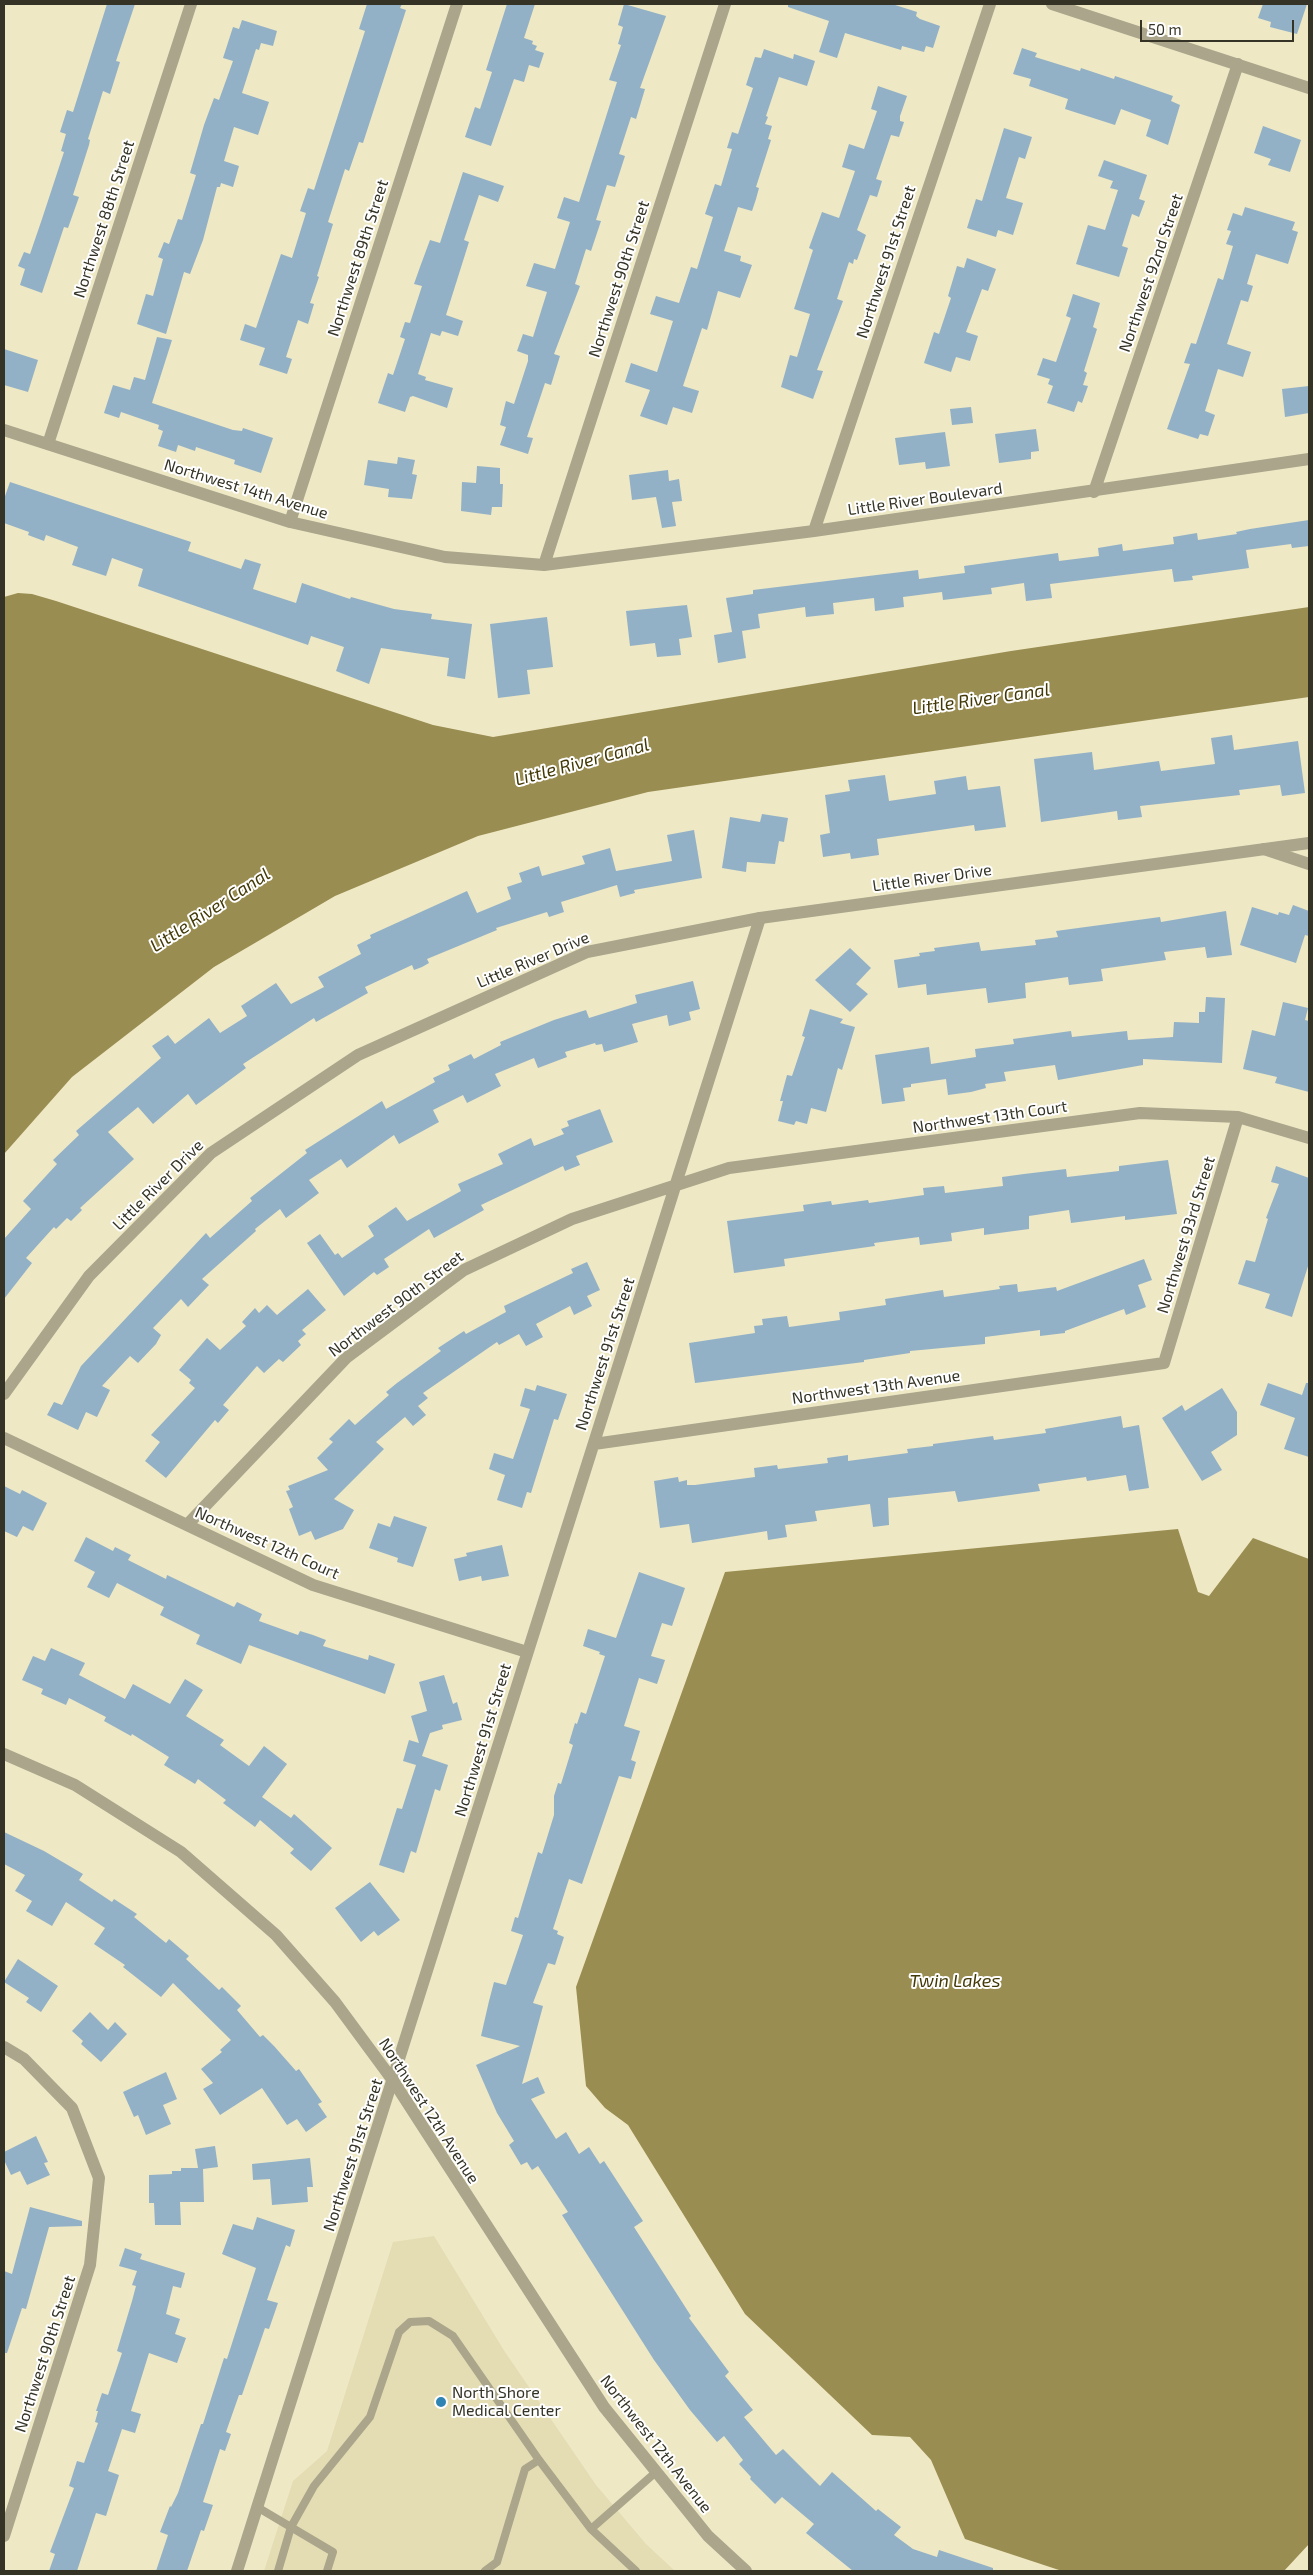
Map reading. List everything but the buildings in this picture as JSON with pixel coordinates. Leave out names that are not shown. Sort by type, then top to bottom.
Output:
[{"type":"street","name":"Northwest 88th Street","points":[[48,444],[191,4]]},
{"type":"street","name":"Northwest 89th Street","points":[[290,522],[457,4]]},
{"type":"street","name":"Northwest 90th Street","points":[[544,565],[725,4]]},
{"type":"street","name":"Northwest 91st Street","points":[[814,531],[990,4]]},
{"type":"street","points":[[1052,4],[1309,88]]},
{"type":"street","name":"Northwest 92nd Street","points":[[1094,492],[1238,64]]},
{"type":"street","name":"Northwest 14th Avenue","points":[[4,430],[290,522],[445,557],[544,565]]},
{"type":"street","name":"Little River Boulevard","points":[[544,565],[814,531],[1094,492],[1309,459]]},
{"type":"street","name":"Little River Drive","points":[[4,1394],[89,1276],[211,1153],[358,1055],[587,952],[760,918],[1309,843]]},
{"type":"street","points":[[1264,849],[1309,864]]},
{"type":"street","name":"Northwest 91st Street","points":[[237,2571],[394,2082],[760,918]]},
{"type":"street","name":"Northwest 13th Court","points":[[675,1186],[729,1168],[1140,1114],[1238,1117],[1309,1138]]},
{"type":"street","name":"Northwest 93rd Street","points":[[1164,1363],[1238,1117]]},
{"type":"street","name":"Northwest 90th Street","points":[[187,1525],[346,1358],[464,1270],[572,1219],[675,1186]]},
{"type":"street","name":"Northwest 13th Avenue","points":[[594,1444],[1164,1363]]},
{"type":"street","name":"Northwest 12th Court","points":[[4,1438],[313,1586],[528,1652]]},
{"type":"street","name":"Northwest 12th Avenue","points":[[4,1754],[75,1785],[181,1852],[276,1935],[335,2002],[394,2082],[604,2407],[708,2536],[746,2571]]},
{"type":"street","name":"Northwest 90th Street","points":[[4,2047],[24,2059],[72,2108],[98,2178],[90,2266],[4,2536]]},
{"type":"lane","points":[[278,2571],[291,2527],[314,2486],[370,2417],[399,2332],[410,2322],[429,2321],[453,2336],[539,2460],[591,2528],[636,2571]]},
{"type":"lane","points":[[485,2571],[497,2562],[525,2470],[539,2460]]},
{"type":"lane","points":[[591,2528],[656,2472]]},
{"type":"lane","points":[[257,2507],[333,2552],[327,2571]]},
{"type":"shaded area","name":"North Shore Medical Center","points":[[434,2236],[505,2352],[596,2485],[646,2544],[675,2571],[264,2571],[293,2481],[327,2451],[393,2242]]},
{"type":"water","name":"Little River Canal","points":[[18,593],[32,594],[56,601],[433,725],[493,737],[1011,651],[1309,607],[1309,697],[648,792],[478,836],[335,896],[214,967],[72,1077],[4,1154],[4,597]]},
{"type":"water","name":"Twin Lakes","points":[[1178,1529],[1198,1592],[1209,1596],[1253,1538],[1309,1559],[1309,2544],[1284,2571],[1062,2571],[965,2539],[931,2460],[910,2437],[872,2435],[745,2314],[628,2125],[605,2108],[586,2086],[576,1987],[725,1572]]},
{"type":"place","name":"North Shore Medical Center","points":[[441,2402]]}]
